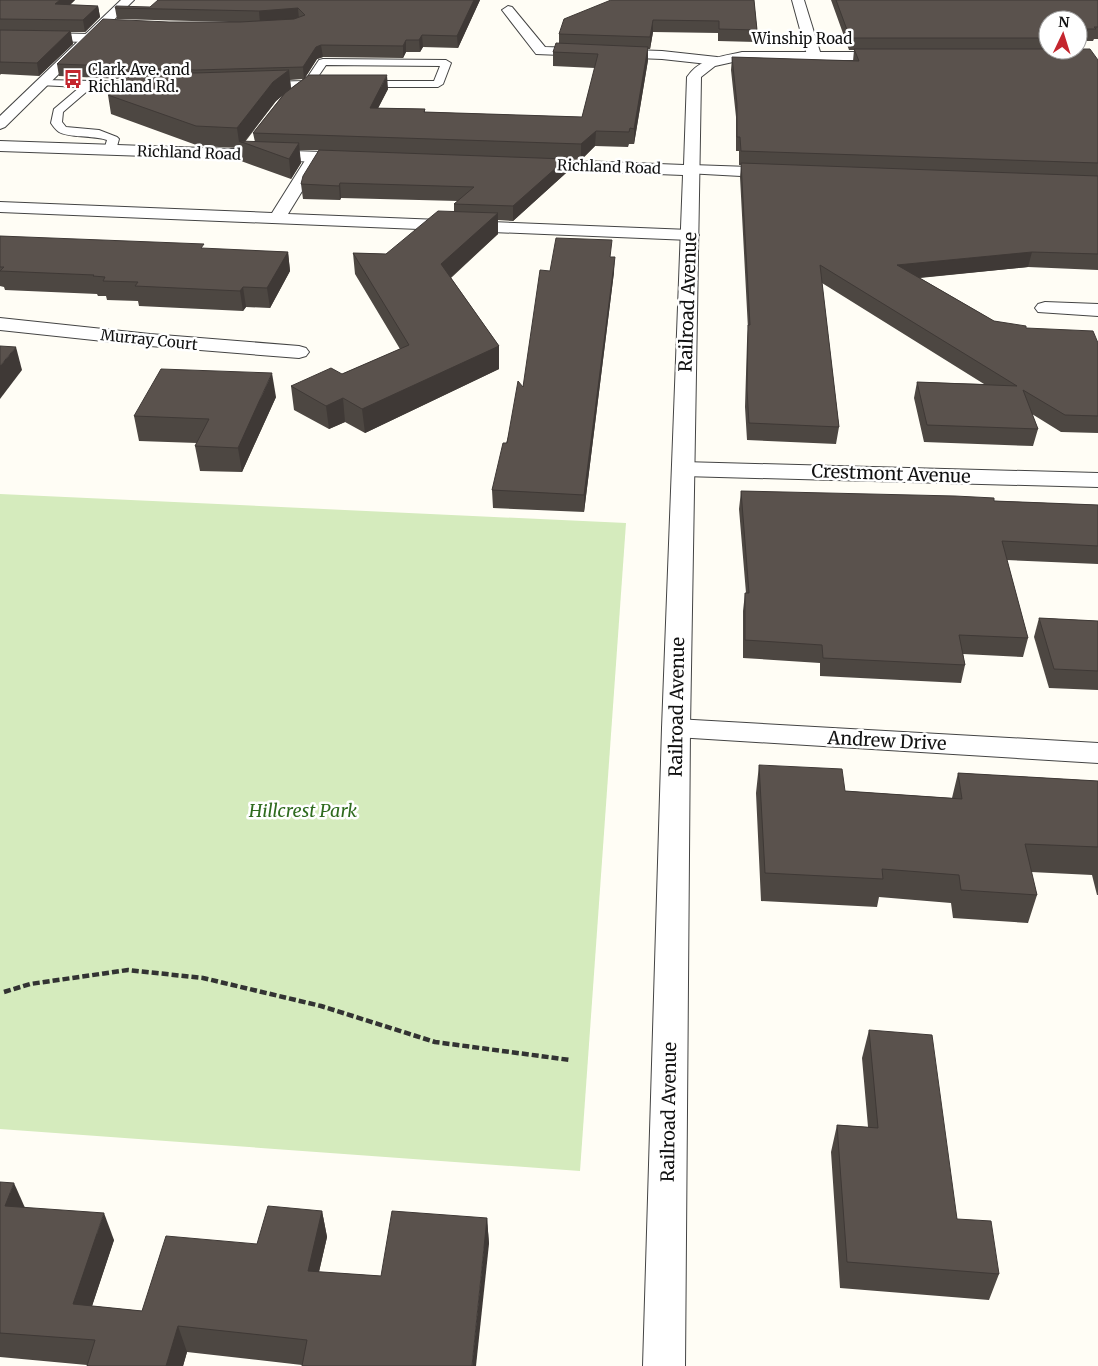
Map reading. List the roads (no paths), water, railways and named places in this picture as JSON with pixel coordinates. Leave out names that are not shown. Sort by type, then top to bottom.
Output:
[{"type":"street","points":[[0,124],[128,0]]},
{"type":"street","points":[[798,0],[814,56]]},
{"type":"street","points":[[508,10],[541,52],[662,55],[717,61]]},
{"type":"street","points":[[103,25],[119,25]]},
{"type":"street","points":[[0,36],[89,38]]},
{"type":"street","name":"Winship Road","points":[[717,61],[742,56],[902,56]]},
{"type":"street","name":"Railroad Avenue","points":[[664,1366],[676,728],[694,77],[699,70],[717,61]]},
{"type":"street","name":"Richland Road","points":[[0,146],[364,159]]},
{"type":"street","points":[[278,218],[315,157]]},
{"type":"street","name":"Richland Road","points":[[513,164],[791,173]]},
{"type":"street","points":[[0,207],[690,235]]},
{"type":"street","points":[[1045,308],[1098,310]]},
{"type":"street","name":"Murray Court","points":[[0,324],[150,340],[299,352]]},
{"type":"street","name":"Crestmont Avenue","points":[[684,469],[1098,480]]},
{"type":"street","name":"Andrew Drive","points":[[676,728],[1098,753]]},
{"type":"lane","points":[[248,85],[308,84],[438,84],[446,63],[323,62],[308,84],[288,99]]},
{"type":"lane","points":[[43,82],[158,86]]},
{"type":"lane","points":[[89,84],[58,111],[56,123],[63,130],[99,133],[113,139],[110,150]]},
{"type":"lane","points":[[243,154],[254,140]]},
{"type":"place","name":"Clark Ave. and Richland Rd.","points":[[73,79]]},
{"type":"park label","name":"Hillcrest Park","points":[[303,811]]}]
